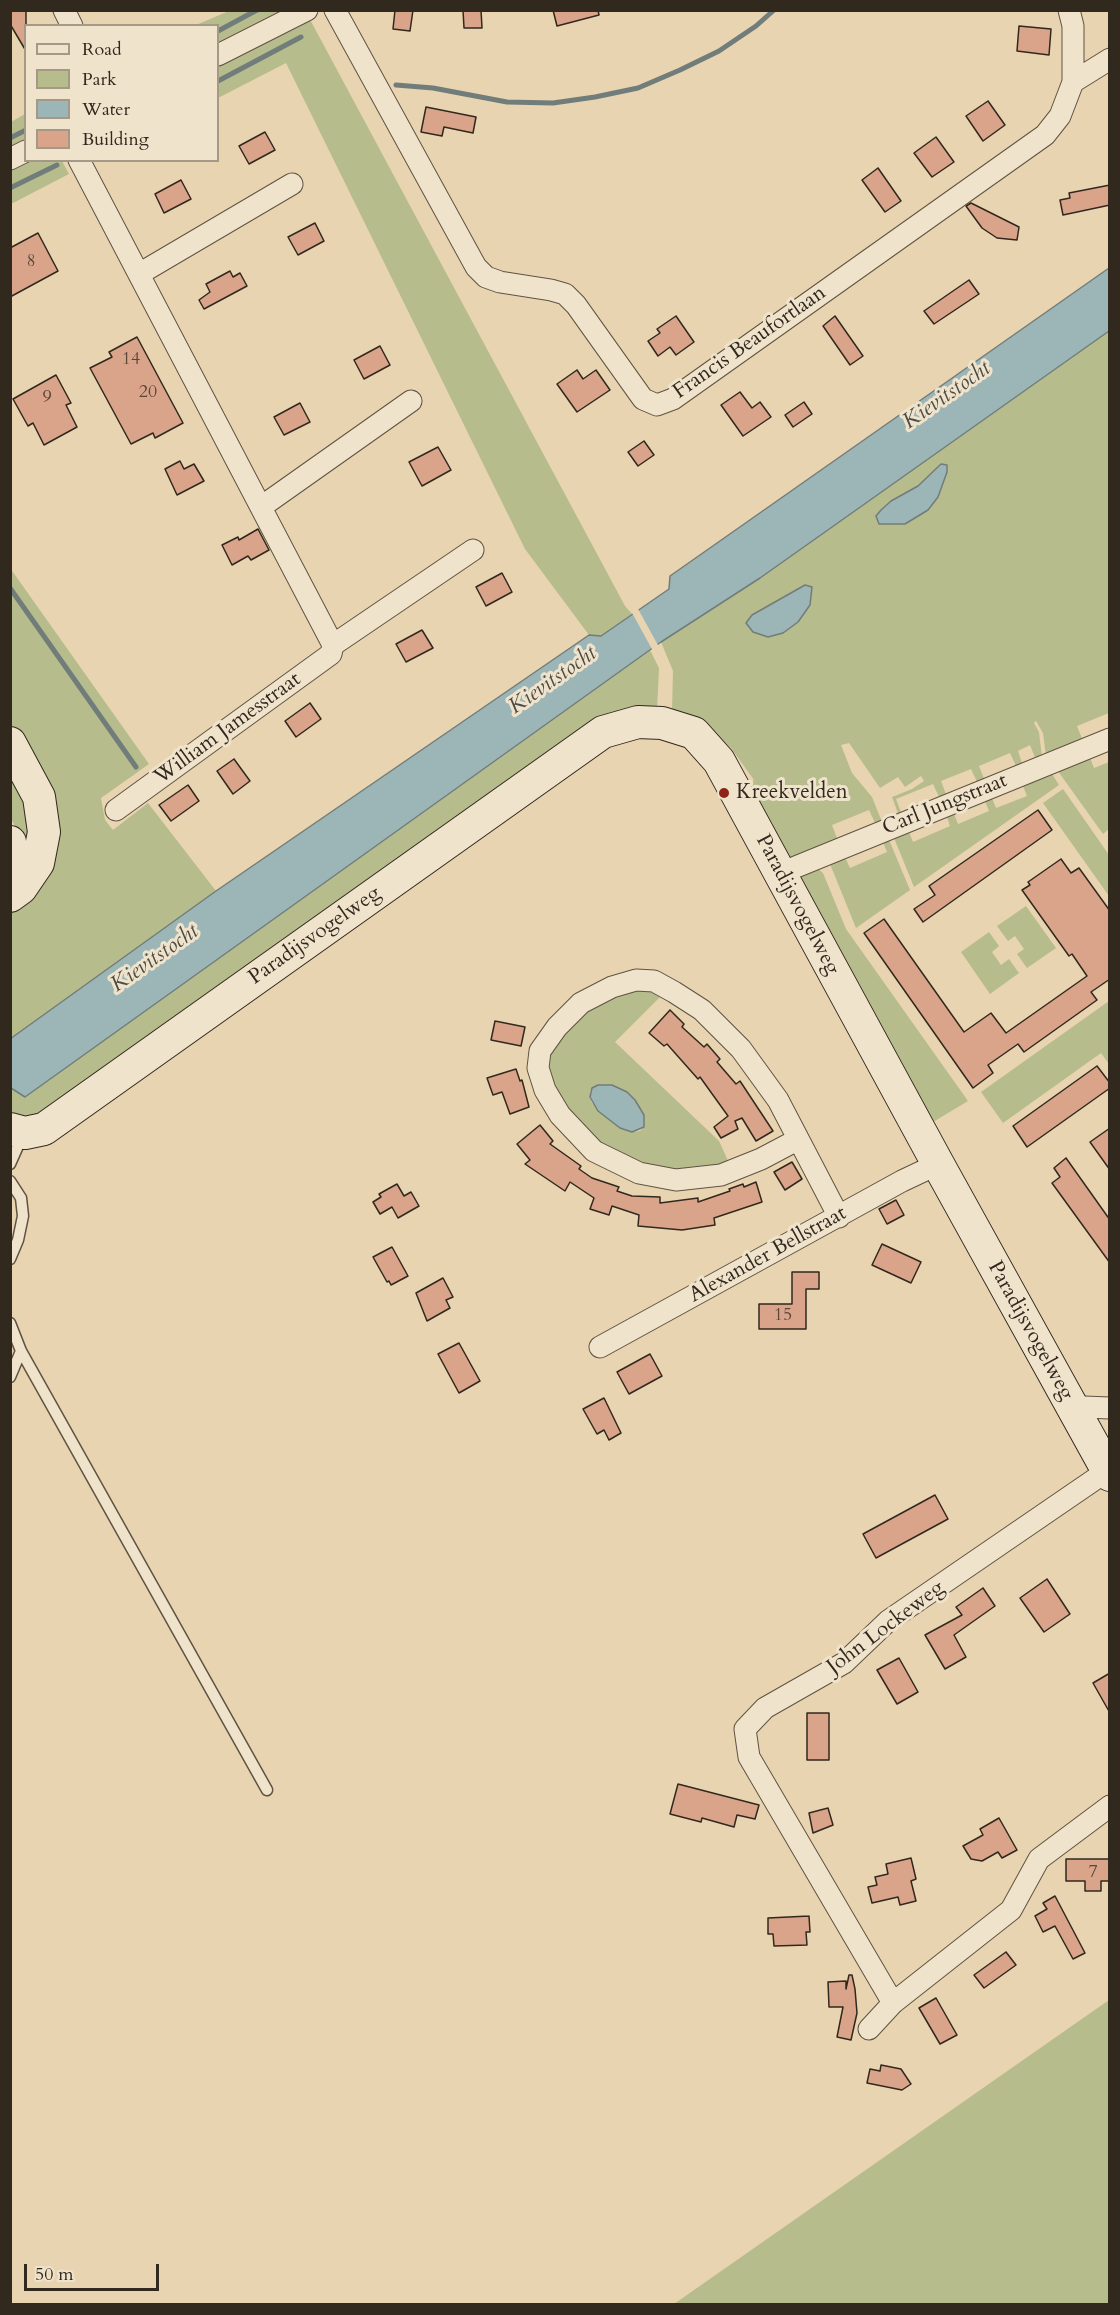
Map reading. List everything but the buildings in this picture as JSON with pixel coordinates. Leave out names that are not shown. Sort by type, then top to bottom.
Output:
[{"type":"street","points":[[64,10],[71,24]]},
{"type":"street","points":[[219,54],[307,10]]},
{"type":"street","name":"Francis Beaufortlaan","points":[[335,10],[476,267],[486,277],[500,282],[565,294],[576,305],[644,399],[657,405],[673,399],[1045,135],[1060,116],[1073,82]]},
{"type":"street","points":[[1069,10],[1073,26],[1073,82]]},
{"type":"street","points":[[1073,82],[1110,59]]},
{"type":"street","points":[[10,159],[24,152]]},
{"type":"street","points":[[80,162],[333,645]]},
{"type":"street","points":[[139,274],[292,184]]},
{"type":"street","points":[[261,507],[411,401]]},
{"type":"street","name":"William Jamesstraat","points":[[116,810],[331,654],[333,645],[473,550]]},
{"type":"street","name":"Paradijsvogelweg","points":[[13,1130],[34,1133],[44,1129],[603,732],[638,722],[662,723],[694,733],[719,761],[1108,1473]]},
{"type":"street","name":"Carl Jungstraat","points":[[781,873],[1110,739]]},
{"type":"street","points":[[10,743],[39,797],[44,832],[38,862],[21,888],[10,896]]},
{"type":"street","points":[[10,842],[12,870],[10,878]]},
{"type":"street","points":[[797,1140],[761,1159],[720,1175],[676,1180],[639,1173],[594,1151],[560,1115],[545,1090],[538,1068],[540,1051],[557,1027],[581,1003],[612,987],[636,980],[654,981],[702,1010],[741,1049],[778,1100],[838,1217]]},
{"type":"street","name":"Alexander Bellstraat","points":[[600,1347],[902,1181],[938,1164]]},
{"type":"street","points":[[1073,1409],[1110,1408]]},
{"type":"street","name":"John Lockeweg","points":[[893,2003],[749,1757],[745,1729],[765,1708],[844,1663],[888,1621],[1108,1473]]},
{"type":"street","points":[[869,2029],[893,2003],[1011,1910],[1040,1858],[1110,1806]]},
{"type":"lane","points":[[10,1164],[18,1146],[13,1130]]},
{"type":"lane","points":[[10,1181],[21,1198],[23,1216],[18,1240],[10,1259]]},
{"type":"lane","points":[[10,1323],[21,1351],[267,1790]]},
{"type":"lane","points":[[10,1377],[21,1351]]},
{"type":"green space","points":[[229,10],[279,11],[219,41],[219,24],[198,24]]},
{"type":"green space","points":[[307,14],[625,606],[632,614],[601,636],[589,635],[525,549],[286,63],[219,97],[219,60]]},
{"type":"green space","points":[[24,115],[24,141],[11,148],[11,122]]},
{"type":"green space","points":[[24,162],[63,162],[69,174],[11,204],[10,169]]},
{"type":"green space","points":[[1109,331],[1109,713],[1077,726],[1083,741],[1046,756],[1043,733],[1036,721],[1034,723],[1039,732],[1042,758],[1036,760],[1030,745],[1018,751],[1023,766],[1017,768],[1010,753],[979,766],[985,781],[978,784],[971,769],[941,781],[947,797],[940,799],[933,784],[896,799],[902,815],[899,816],[892,797],[924,781],[921,776],[905,787],[898,777],[880,788],[849,743],[841,745],[852,773],[872,797],[882,822],[876,825],[869,810],[832,825],[838,841],[779,864],[739,789],[754,780],[731,748],[708,728],[672,710],[673,671],[661,642],[760,578]],"holes":[[[941,464],[942,485],[938,497],[881,510],[891,501],[918,486]]]},
{"type":"green space","points":[[10,568],[149,764],[101,798],[105,820],[113,830],[148,803],[216,891],[11,1039],[11,908],[45,876],[11,731]]},
{"type":"green space","points":[[650,650],[659,668],[657,710],[637,708],[598,718],[38,1119],[11,1112],[10,1088],[25,1096]]},
{"type":"green space","points":[[1088,753],[1094,768],[1109,762],[1109,829],[1103,834],[1055,767]]},
{"type":"green space","points":[[10,754],[28,784],[34,858],[11,819]]},
{"type":"green space","points":[[1049,769],[1059,785],[914,887],[892,833],[907,827],[913,842],[950,826],[945,811],[952,809],[958,824],[989,811],[983,796],[990,793],[996,808],[1027,796],[1021,781]]},
{"type":"green space","points":[[1063,789],[1109,855],[1109,896],[1043,803]]},
{"type":"green space","points":[[887,835],[910,890],[856,928],[828,859],[843,853],[850,868],[887,852],[881,837]]},
{"type":"green space","points":[[817,868],[823,873],[846,929],[968,1101],[923,1128],[786,877]]},
{"type":"green space","points":[[1026,906],[1056,948],[1027,968],[1017,954],[1024,949],[1015,936],[1008,941],[997,926]]},
{"type":"green space","points":[[989,932],[999,946],[992,952],[1001,965],[1009,959],[1019,973],[990,994],[961,952]]},
{"type":"green space","points":[[636,988],[664,993],[615,1042],[719,1141],[730,1165],[701,1172],[641,1169],[594,1144],[556,1098],[545,1054],[563,1028],[603,998]],"holes":[[[620,1088],[635,1100],[644,1127],[640,1131],[632,1132],[592,1103],[590,1091]]]},
{"type":"green space","points":[[1109,1001],[1109,1064],[1101,1053],[1003,1123],[981,1092]]},
{"type":"green space","points":[[1109,2000],[1109,2304],[674,2304]]},
{"type":"water","name":"Kievitstocht","points":[[1109,268],[1109,331],[760,578],[661,642],[25,1097],[11,1088],[10,1039],[216,891],[589,635],[601,636],[669,589],[670,576]]},
{"type":"water","points":[[941,464],[947,465],[947,472],[938,497],[928,510],[905,524],[879,524],[876,516],[881,510],[891,501],[918,486]]},
{"type":"water","points":[[805,585],[812,587],[810,605],[798,622],[783,633],[768,637],[753,632],[746,623],[752,615]]},
{"type":"water","points":[[598,1085],[612,1085],[627,1092],[644,1115],[644,1127],[632,1132],[620,1128],[598,1111],[590,1097],[592,1088]]},
{"type":"pier","points":[[637,607],[659,647],[653,651],[631,611]]},
{"type":"waterway","points":[[219,30],[257,10]]},
{"type":"waterway","points":[[396,85],[433,88],[507,102],[553,103],[595,97],[638,88],[680,70],[719,51],[756,26],[774,10]]},
{"type":"waterway","points":[[219,80],[301,37]]},
{"type":"waterway","points":[[10,138],[24,131]]},
{"type":"waterway","points":[[10,188],[57,165]]},
{"type":"waterway","points":[[10,588],[136,767]]},
{"type":"place","name":"Kreekvelden","points":[[724,793]]}]
